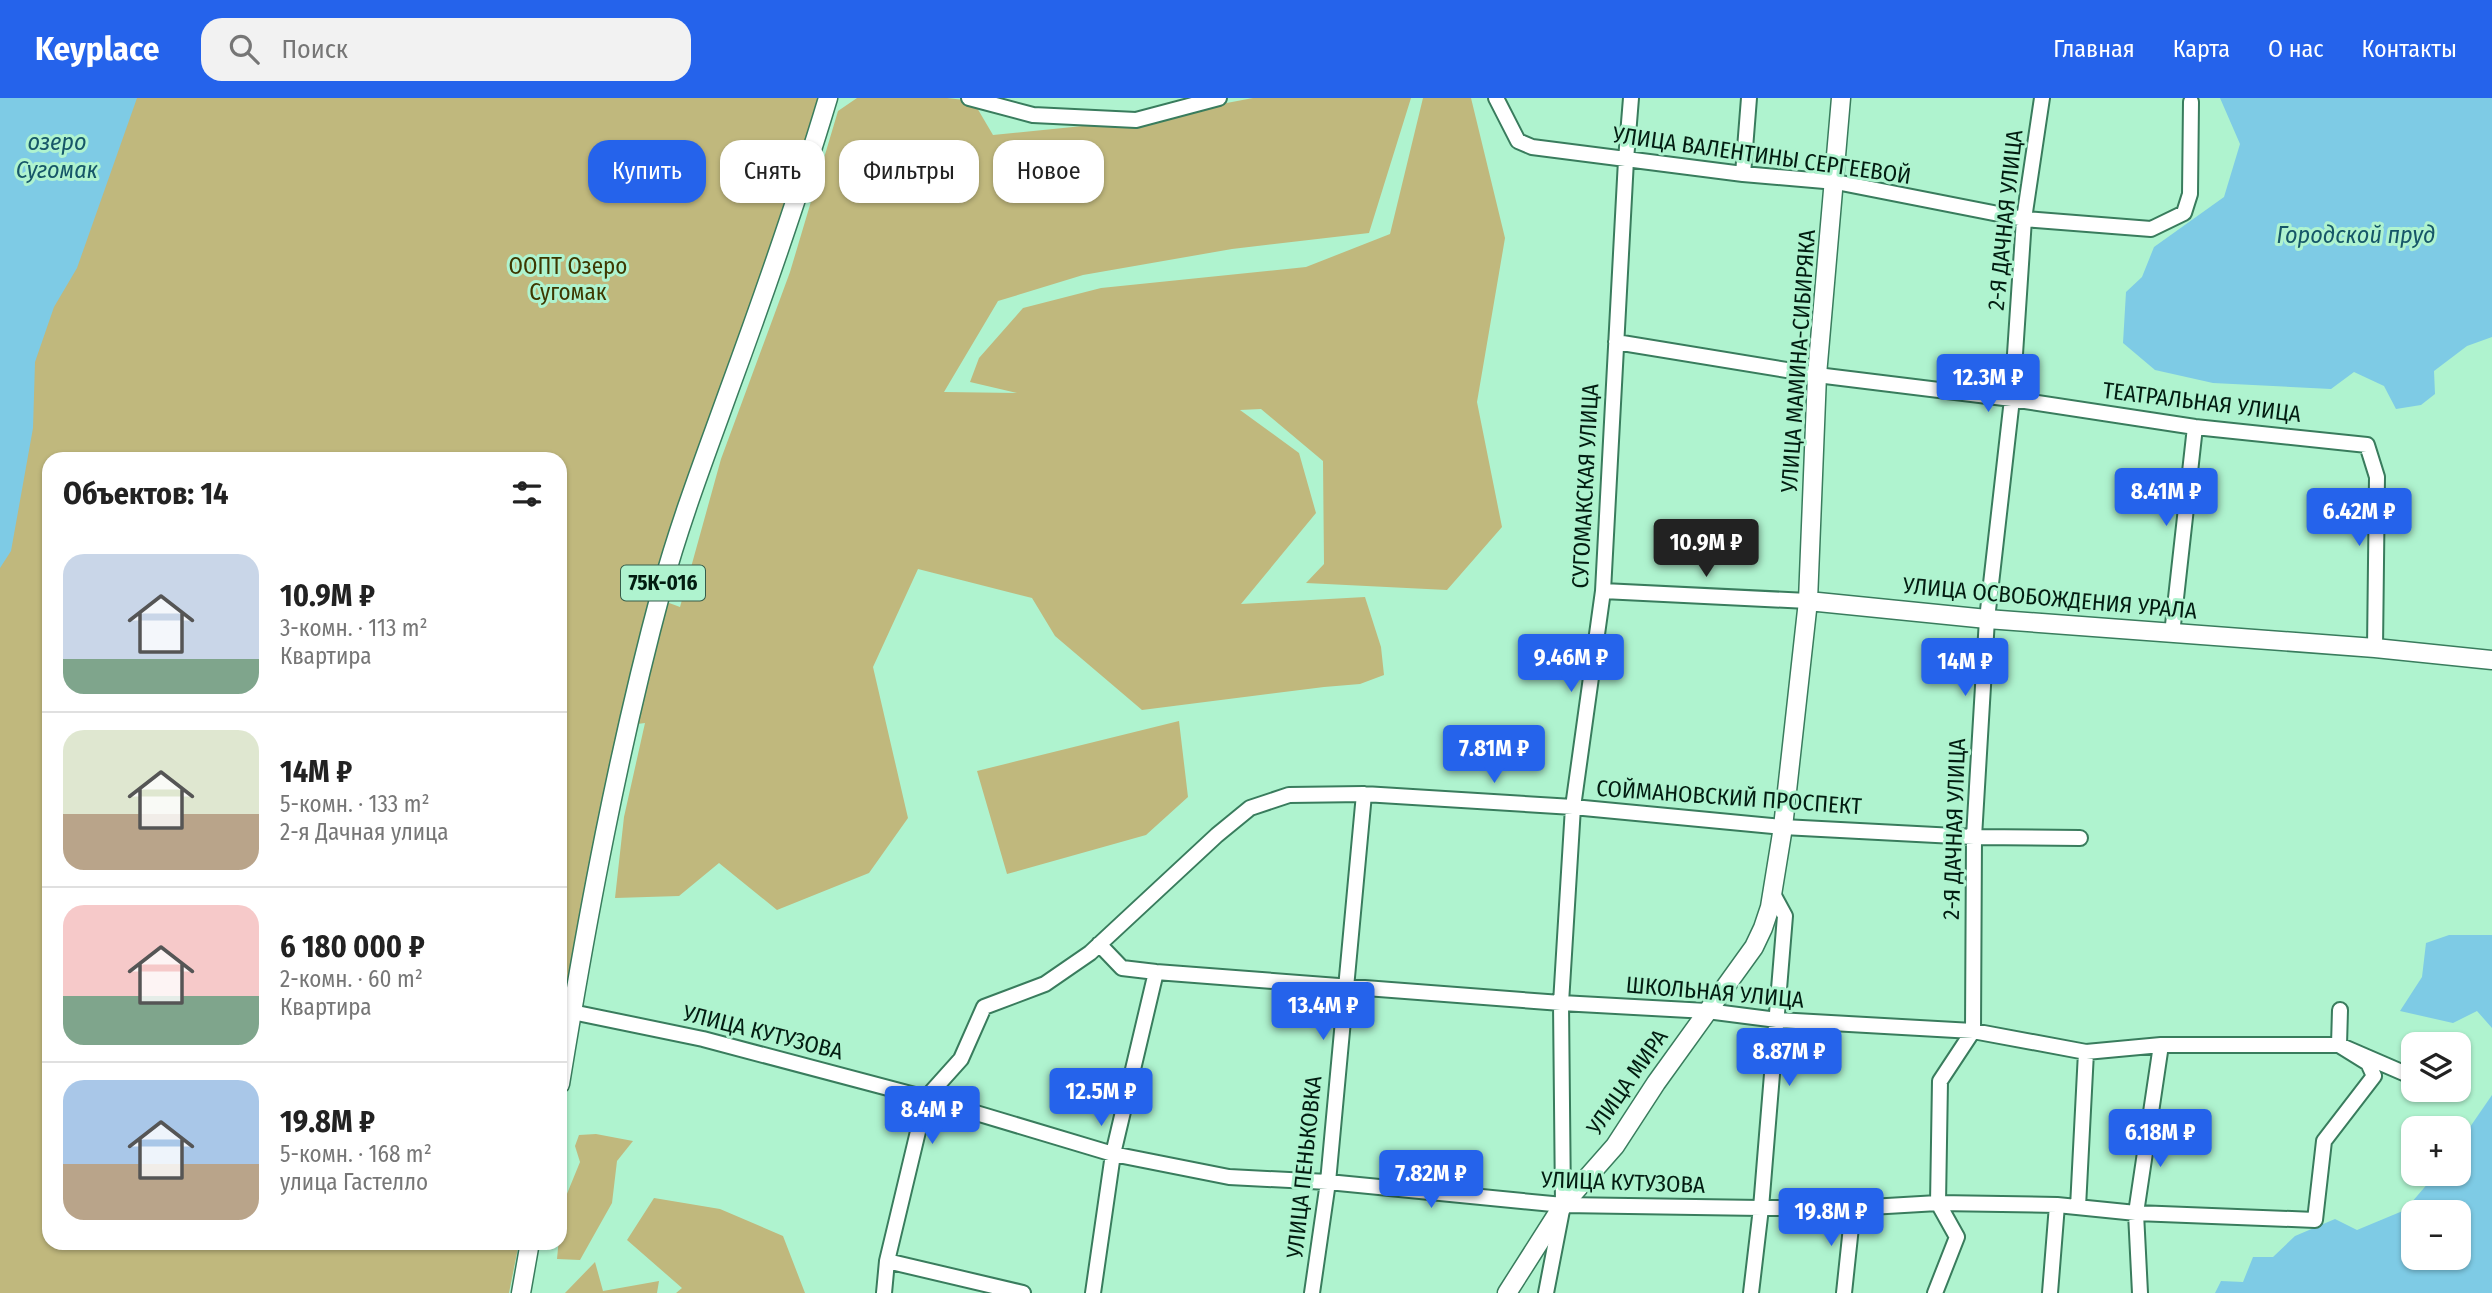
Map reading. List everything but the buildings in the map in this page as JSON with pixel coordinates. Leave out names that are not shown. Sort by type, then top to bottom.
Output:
[{"type":"main road","name":"75К-016","points":[[567,1042],[622,754],[662,586],[776,262],[828,98]]},
{"type":"main road","name":"УЛИЦА МАМИНА-СИБИРЯКА","points":[[1772,892],[1783,827],[1808,601],[1817,375],[1836,183],[1841,98]]},
{"type":"main road","name":"УЛИЦА ОСВОБОЖДЕНИЯ УРАЛА","points":[[1808,601],[1987,619],[2375,648],[2492,660]]},
{"type":"main road","name":"УЛИЦА МИРА","points":[[1507,1293],[1563,1205],[1615,1146],[1754,947],[1763,928],[1772,892]]},
{"type":"main road","points":[[520,1293],[528,1250]]},
{"type":"street","points":[[969,98],[1033,115],[1136,120],[1219,98]]},
{"type":"street","name":"УЛИЦА ВАЛЕНТИНЫ СЕРГЕЕВОЙ","points":[[1496,98],[1518,141],[1532,147],[1836,183],[2024,219],[2151,229],[2184,213],[2189,194],[2191,102]]},
{"type":"street","name":"СУГОМАКСКАЯ УЛИЦА","points":[[1546,1293],[1563,1205],[1561,1003],[1573,807],[1603,592],[1631,98]]},
{"type":"street","points":[[1743,174],[1749,98]]},
{"type":"street","name":"2-Я ДАЧНАЯ УЛИЦА","points":[[1973,1031],[1974,837],[1987,619],[2012,399],[2024,219],[2042,98]]},
{"type":"street","name":"ТЕАТРАЛЬНАЯ УЛИЦА","points":[[1616,342],[1817,375],[2012,399],[2195,427],[2367,445],[2377,477],[2375,648]]},
{"type":"street","points":[[2172,634],[2195,427]]},
{"type":"street","name":"УЛИЦА ОСВОБОЖДЕНИЯ УРАЛА","points":[[1603,592],[1808,601]]},
{"type":"street","name":"СОЙМАНОВСКИЙ ПРОСПЕКТ","points":[[926,1098],[961,1059],[984,1007],[1045,984],[1100,944],[1217,835],[1250,808],[1289,795],[1364,794],[1573,807],[1783,827],[1974,837],[2080,838]]},
{"type":"street","name":"УЛИЦА ПЕНЬКОВКА","points":[[1312,1293],[1328,1182],[1364,794]]},
{"type":"street","points":[[1751,1293],[1761,1208],[1785,916],[1772,892]]},
{"type":"street","name":"ШКОЛЬНАЯ УЛИЦА","points":[[1100,944],[1122,968],[1156,972],[1561,1003],[1707,1011],[1777,1020],[1973,1031],[2086,1052],[2161,1045],[2339,1045],[2401,1072]]},
{"type":"street","points":[[1093,1293],[1113,1154],[1156,972]]},
{"type":"street","points":[[2339,1045],[2340,1010]]},
{"type":"street","name":"УЛИЦА КУТУЗОВА","points":[[572,1012],[703,1039],[926,1098],[1113,1154],[1229,1177],[1328,1182],[1563,1205],[1761,1208],[1853,1208],[1938,1203],[2057,1205],[2136,1213],[2315,1220],[2324,1140],[2374,1076],[2368,1063],[2339,1045]]},
{"type":"street","points":[[1935,1293],[1957,1237],[1938,1203],[1940,1081],[1973,1031]]},
{"type":"street","points":[[2140,1293],[2136,1213],[2161,1045]]},
{"type":"street","points":[[2078,1208],[2086,1052]]},
{"type":"street","points":[[884,1293],[887,1261],[926,1098]]},
{"type":"street","points":[[2050,1293],[2057,1205]]},
{"type":"street","points":[[1844,1293],[1853,1208]]},
{"type":"street","points":[[887,1261],[1023,1293]]},
{"type":"green space","name":"ООПТ Озеро Сугомак","points":[[0,98],[821,98],[808,140],[720,140],[720,203],[787,203],[768,263],[688,478],[655,588],[653,597],[680,607],[721,459],[790,272],[811,203],[825,203],[825,155],[838,111],[857,98],[947,98],[973,101],[993,135],[1132,121],[1253,98],[1411,98],[1369,233],[1232,249],[1083,275],[998,301],[944,392],[1017,393],[970,382],[979,358],[1023,308],[1101,288],[1306,267],[1390,234],[1423,98],[1471,98],[1505,238],[1477,402],[1502,527],[1447,590],[1306,583],[1324,564],[1323,461],[1261,409],[1240,410],[1299,453],[1316,513],[1241,604],[1365,597],[1381,647],[1384,675],[1360,684],[1142,710],[1055,636],[1032,598],[918,569],[873,667],[908,818],[869,873],[777,910],[719,863],[679,896],[615,898],[624,817],[645,723],[622,726],[567,993],[567,452],[42,452],[42,1250],[518,1250],[509,1293],[0,1293]]},
{"type":"green space","points":[[1179,721],[1188,797],[1146,835],[1007,874],[977,771]]},
{"type":"green space","points":[[596,1134],[633,1141],[617,1161],[612,1203],[580,1260],[557,1259],[558,1250],[567,1250],[567,1194],[580,1162],[575,1146],[579,1135]]},
{"type":"green space","points":[[654,1198],[720,1209],[783,1236],[805,1293],[676,1293],[682,1288],[627,1240]]},
{"type":"green space","points":[[595,1262],[603,1291],[659,1281],[657,1293],[565,1293]]},
{"type":"water","name":"озеро Сугомак","points":[[0,98],[137,98],[77,268],[54,307],[35,362],[33,428],[11,551],[0,568]]},
{"type":"water","name":"Городской пруд","points":[[2220,98],[2492,98],[2492,337],[2467,346],[2434,371],[2435,394],[2421,405],[2396,409],[2384,386],[2354,372],[2331,389],[2213,383],[2155,370],[2123,343],[2126,292],[2142,277],[2154,247],[2224,197],[2240,144]]},
{"type":"water","points":[[2449,935],[2492,935],[2492,1028],[2477,1011],[2453,1023],[2400,1011],[2422,977],[2426,943]]},
{"type":"water","points":[[2492,1095],[2492,1293],[2215,1293],[2221,1281],[2243,1282],[2253,1257],[2273,1257],[2295,1236],[2335,1219],[2357,1230],[2401,1212],[2401,1270],[2471,1270],[2471,1200],[2414,1200],[2426,1186],[2471,1186],[2471,1126]]}]
